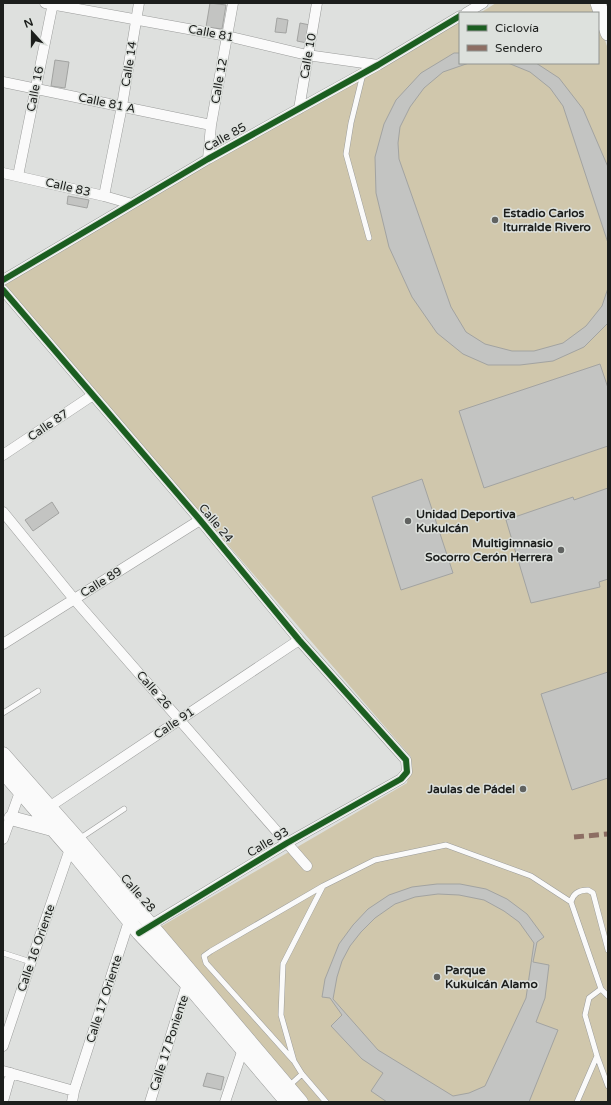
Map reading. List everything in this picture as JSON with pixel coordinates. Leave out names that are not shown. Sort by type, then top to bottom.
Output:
[{"type":"main road","points":[[598,3],[608,33]]},
{"type":"street","name":"Calle 14","points":[[104,196],[122,106],[139,3]]},
{"type":"street","name":"Calle 12","points":[[208,159],[211,125],[233,3]]},
{"type":"street","name":"Calle 10","points":[[299,109],[317,3]]},
{"type":"street","points":[[468,12],[483,3]]},
{"type":"street","name":"Calle 81","points":[[50,4],[227,36],[308,55],[378,65]]},
{"type":"street","name":"Calle 16","points":[[18,176],[50,4]]},
{"type":"street","name":"Calle 85","points":[[3,280],[208,159],[378,65],[459,17]]},
{"type":"street","name":"Calle 81 A","points":[[3,82],[211,125]]},
{"type":"street","name":"Calle 83","points":[[3,173],[104,196],[132,204]]},
{"type":"street","name":"Calle 24","points":[[3,290],[200,520],[299,640],[406,760],[407,772]]},
{"type":"street","name":"Calle 87","points":[[3,455],[93,395]]},
{"type":"street","name":"Calle 26","points":[[3,512],[74,599],[307,866]]},
{"type":"street","name":"Calle 89","points":[[3,644],[200,520]]},
{"type":"street","name":"Calle 91","points":[[49,807],[299,640]]},
{"type":"street","name":"Calle 28","points":[[3,754],[49,807],[74,844],[134,916],[151,925],[285,1094]]},
{"type":"street","name":"Calle 28","points":[[3,772],[52,829],[74,844]]},
{"type":"street","name":"Calle 93","points":[[139,933],[287,844],[401,779],[407,772]]},
{"type":"street","points":[[3,839],[20,792]]},
{"type":"street","points":[[11,818],[52,829]]},
{"type":"street","name":"Calle 16 Oriente","points":[[3,1046],[31,962],[74,844]]},
{"type":"street","name":"Calle 28","points":[[134,916],[139,933],[188,984],[243,1049],[285,1094],[301,1102]]},
{"type":"street","name":"Calle 17 Oriente","points":[[72,1102],[74,1091],[134,916]]},
{"type":"street","name":"Calle 17 Poniente","points":[[150,1102],[188,984]]},
{"type":"street","points":[[225,1102],[243,1049]]},
{"type":"street","points":[[3,1101],[7,1072],[74,1091]]},
{"type":"lane","points":[[363,73],[351,123],[346,154],[369,238]]},
{"type":"lane","points":[[3,712],[38,691]]},
{"type":"lane","points":[[74,844],[124,809]]},
{"type":"lane","points":[[326,1102],[302,1074],[294,1061],[206,963],[204,956],[323,886],[375,860],[446,845],[531,876],[571,902]]},
{"type":"lane","points":[[294,1061],[281,1015],[283,964],[323,886]]},
{"type":"lane","points":[[608,950],[593,893],[588,890],[576,892],[572,896],[571,902],[601,989],[608,996]]},
{"type":"lane","points":[[3,953],[31,962]]},
{"type":"lane","points":[[601,989],[589,998],[585,1015],[597,1056],[608,1086]]},
{"type":"lane","points":[[577,1102],[597,1056]]},
{"type":"lane","points":[[285,1094],[302,1074]]},
{"type":"shaded area","points":[[496,3],[593,3],[596,12],[482,12]]},
{"type":"shaded area","name":"Unidad Deportiva Kukulcán","points":[[459,22],[459,64],[599,64],[599,22],[608,49],[608,1102],[301,1102],[155,930],[407,783],[411,757],[4,285],[361,68]]},
{"type":"building","points":[[210,3],[226,5],[222,29],[206,27]]},
{"type":"building","points":[[277,18],[288,20],[286,33],[275,32]]},
{"type":"building","points":[[300,23],[310,25],[307,43],[297,41]]},
{"type":"building","points":[[454,53],[459,53],[459,64],[466,64],[443,72],[424,88],[410,107],[400,127],[398,143],[399,159],[451,307],[466,332],[485,344],[512,351],[534,351],[563,343],[586,326],[602,306],[608,288],[608,323],[584,347],[553,361],[520,365],[488,365],[463,354],[437,333],[412,297],[389,247],[376,193],[375,157],[384,124],[396,100],[421,73]]},
{"type":"building","points":[[55,60],[69,62],[65,88],[51,86]]},
{"type":"building","points":[[510,64],[538,64],[559,78],[583,109],[608,167],[608,243],[563,106],[550,88],[530,72]]},
{"type":"building","points":[[68,196],[89,200],[87,208],[67,204]]},
{"type":"building","points":[[600,364],[608,388],[608,446],[484,488],[459,411]]},
{"type":"building","points":[[422,479],[453,573],[401,590],[372,497]]},
{"type":"building","name":"Multigimnasio Socorro Cerón Herrera","points":[[608,488],[608,579],[599,582],[600,587],[531,603],[506,520],[573,497],[574,500]]},
{"type":"building","points":[[52,502],[59,513],[33,531],[25,520]]},
{"type":"building","points":[[608,672],[608,778],[572,790],[541,694]]},
{"type":"building","points":[[437,884],[460,884],[486,889],[507,899],[527,914],[544,937],[537,942],[533,962],[549,965],[545,998],[536,1022],[558,1030],[529,1102],[387,1102],[371,1091],[383,1073],[362,1059],[331,1026],[342,1015],[330,998],[322,997],[325,979],[339,944],[353,925],[368,909],[389,895],[412,887]],"holes":[[[438,894],[459,895],[484,900],[504,911],[519,922],[534,943],[526,998],[485,1086],[469,1093],[453,1096],[378,1050],[333,999],[342,961],[350,946],[375,918],[395,904],[415,897]]]},
{"type":"building","points":[[207,1073],[224,1077],[221,1090],[203,1086]]},
{"type":"marked path","points":[[574,837],[608,834]]},
{"type":"cycle path","points":[[3,280],[208,159],[378,65],[459,17]]},
{"type":"cycle path","points":[[3,290],[200,520],[299,640],[406,760],[407,772],[401,779],[287,843],[139,933]]},
{"type":"place","name":"Estadio Carlos Iturralde Rivero","points":[[495,220]]},
{"type":"place","name":"Unidad Deportiva Kukulcán","points":[[408,521]]},
{"type":"place","name":"Multigimnasio Socorro Cerón Herrera","points":[[561,550]]},
{"type":"place","name":"Jaulas de Pádel","points":[[523,789]]},
{"type":"place","name":"Parque Kukulcán Alamo","points":[[437,977]]}]
